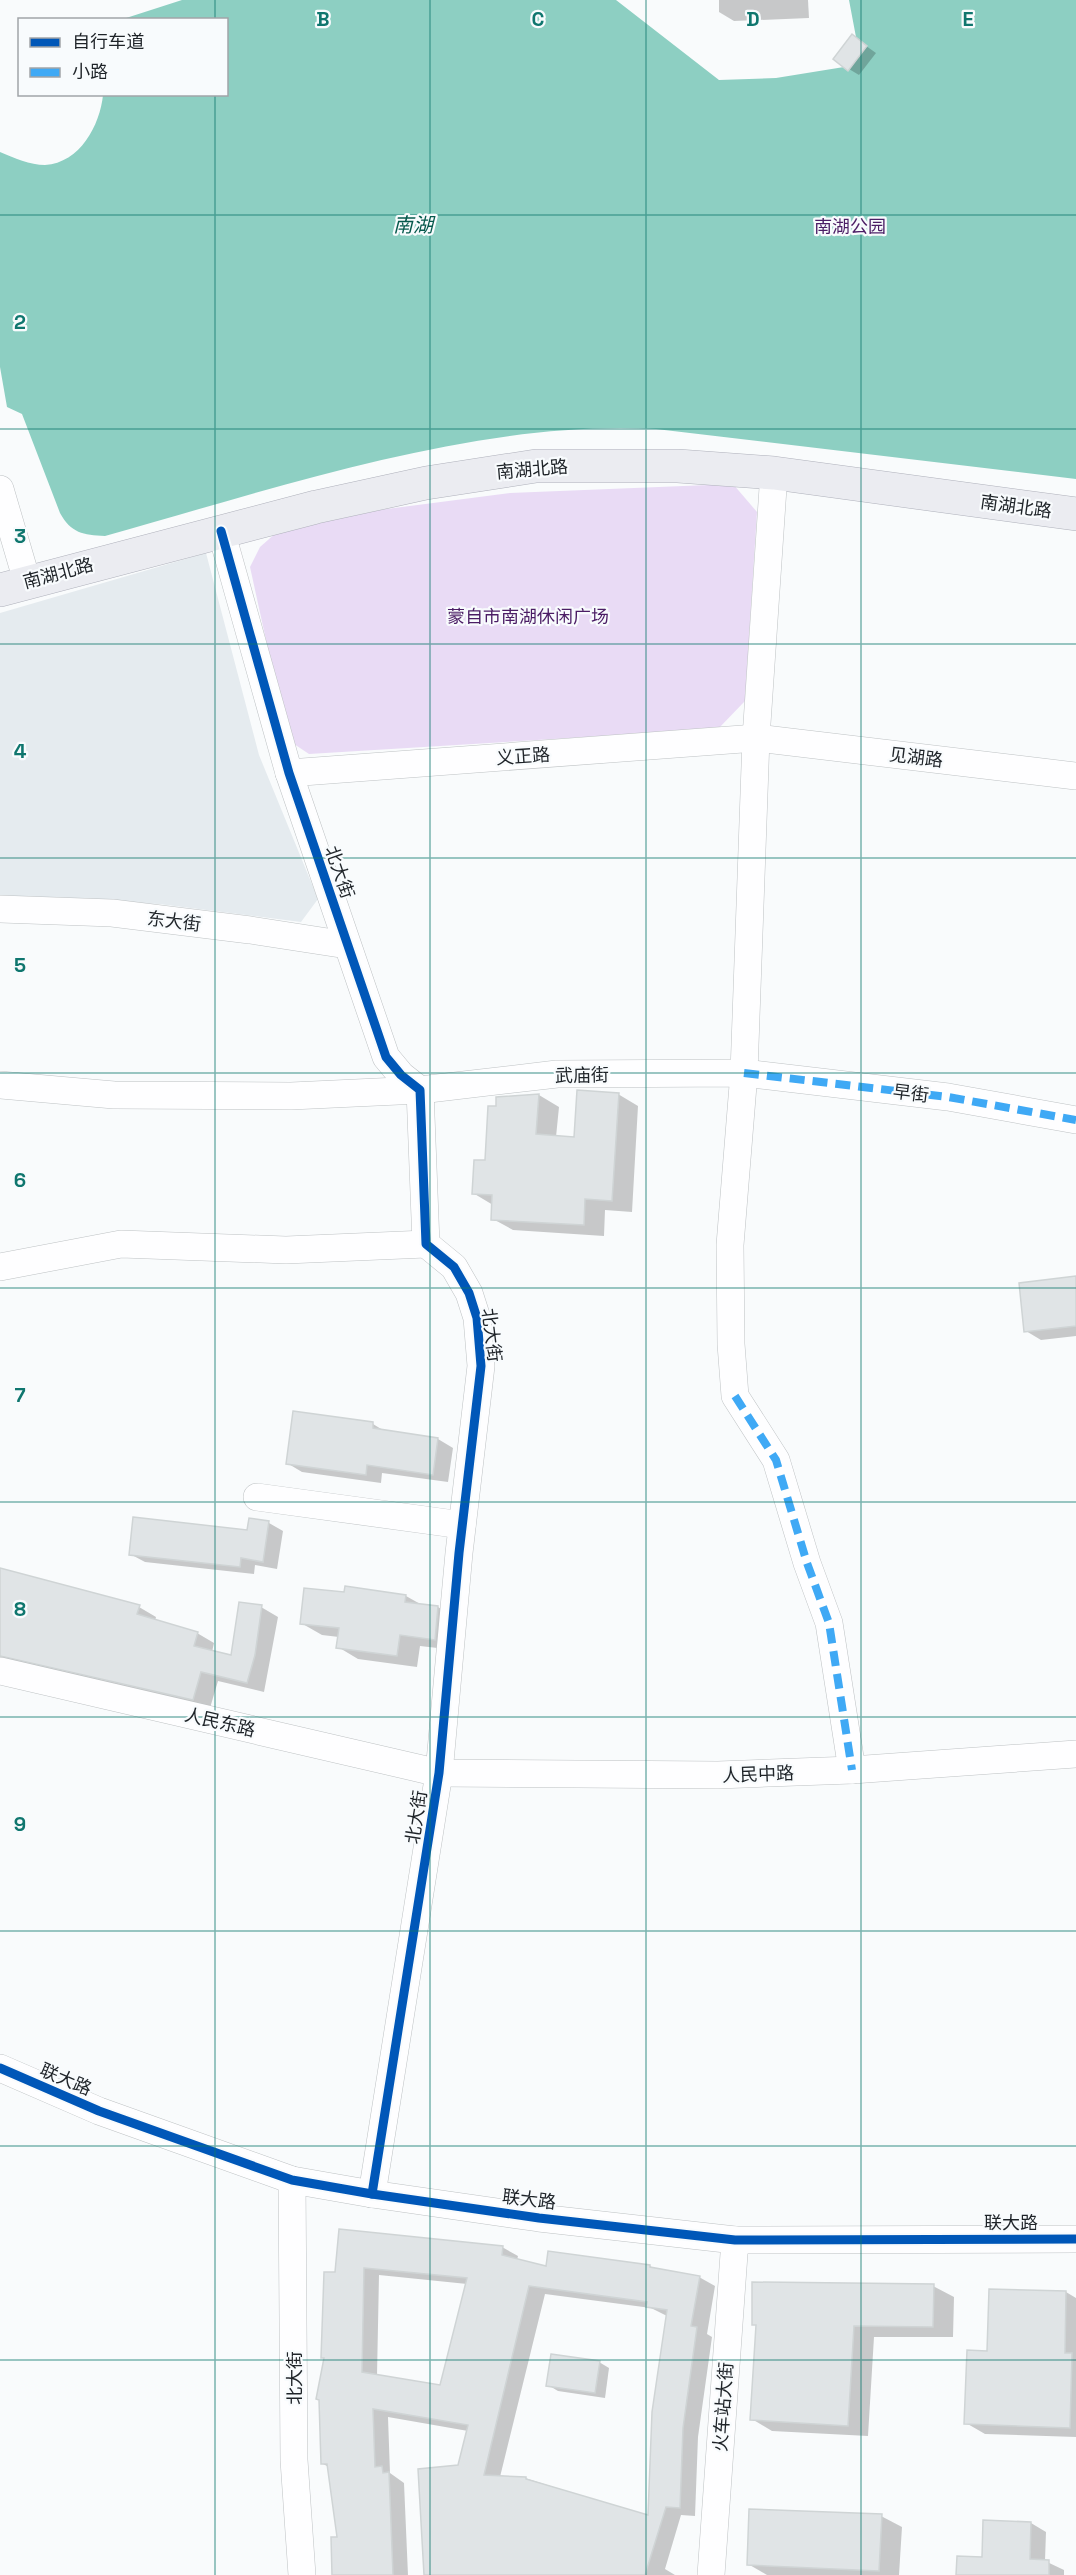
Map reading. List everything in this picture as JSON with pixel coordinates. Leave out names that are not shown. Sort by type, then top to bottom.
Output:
[{"type":"main road","name":"南湖北路","points":[[13,585],[221,531],[426,483],[536,466],[678,466],[774,474],[1076,514]]},
{"type":"street","points":[[774,474],[756,738],[744,1073],[730,1245],[731,1344],[735,1396],[776,1460],[807,1563],[829,1623],[852,1770]]},
{"type":"street","points":[[0,489],[13,585]]},
{"type":"street","name":"北大街","points":[[221,531],[289,773],[386,1057],[401,1075],[420,1090]]},
{"type":"street","name":"义正路","points":[[289,773],[756,738]]},
{"type":"street","name":"见湖路","points":[[756,738],[1076,776]]},
{"type":"street","name":"东大街","points":[[0,909],[112,914],[250,930],[347,945]]},
{"type":"street","name":"武庙街","points":[[0,1085],[125,1095],[291,1096],[420,1090],[557,1074],[744,1073]]},
{"type":"street","name":"早街","points":[[744,1073],[948,1097],[1076,1120]]},
{"type":"street","points":[[0,1267],[121,1244],[286,1250],[426,1244],[420,1090]]},
{"type":"street","name":"北大街","points":[[372,2194],[439,1773],[462,1525],[481,1366],[477,1318],[469,1293],[454,1267],[426,1244]]},
{"type":"street","points":[[257,1497],[462,1525]]},
{"type":"street","name":"人民东路","points":[[0,1671],[439,1773]]},
{"type":"street","name":"人民中路","points":[[439,1773],[718,1776],[852,1770],[1076,1754]]},
{"type":"street","name":"联大路","points":[[0,2068],[99,2111],[292,2180],[372,2194],[539,2218],[735,2240],[1076,2239]]},
{"type":"street","name":"北大街","points":[[292,2180],[294,2460],[302,2575]]},
{"type":"street","name":"火车站大街","points":[[711,2575],[735,2240]]},
{"type":"shaded area","points":[[206,553],[259,755],[318,899],[301,922],[159,904],[0,898],[0,613]]},
{"type":"green space","name":"蒙自市南湖休闲广场","points":[[733,484],[757,512],[745,701],[718,729],[309,754],[288,740],[250,567],[260,547],[277,532],[379,510],[510,493]]},
{"type":"water","name":"南湖","points":[[182,0],[616,0],[719,80],[776,78],[844,67],[859,53],[849,0],[1076,0],[1076,479],[656,429],[588,429],[519,435],[449,446],[308,478],[105,536],[78,532],[64,520],[60,513],[22,414],[7,407],[0,367],[0,152],[39,165],[57,163],[78,150],[93,130],[103,96],[228,96],[228,18],[126,18]]},
{"type":"building","points":[[852,34],[867,46],[848,71],[833,59]]},
{"type":"building","points":[[577,1090],[619,1093],[612,1201],[585,1199],[584,1225],[491,1220],[492,1195],[472,1194],[474,1160],[485,1160],[488,1106],[496,1106],[496,1097],[539,1094],[536,1134],[574,1137]]},
{"type":"building","points":[[1076,1276],[1076,1326],[1024,1332],[1019,1283]]},
{"type":"building","points":[[293,1411],[373,1422],[373,1428],[438,1438],[433,1475],[367,1465],[366,1475],[286,1464]]},
{"type":"building","points":[[133,1517],[247,1530],[249,1518],[269,1521],[263,1562],[241,1558],[240,1567],[129,1555]]},
{"type":"building","points":[[0,1568],[140,1605],[137,1614],[198,1632],[194,1646],[231,1655],[239,1602],[262,1605],[255,1655],[247,1683],[201,1672],[193,1700],[0,1656]]},
{"type":"building","points":[[345,1586],[406,1595],[405,1602],[438,1606],[435,1640],[400,1635],[397,1656],[336,1648],[339,1628],[300,1624],[304,1588],[344,1592]]},
{"type":"building","points":[[339,2229],[503,2246],[502,2255],[546,2266],[548,2251],[650,2265],[650,2267],[700,2276],[691,2326],[697,2327],[683,2428],[680,2508],[666,2507],[645,2575],[424,2575],[418,2469],[458,2465],[468,2425],[373,2409],[375,2467],[382,2466],[383,2473],[389,2472],[393,2575],[332,2575],[331,2537],[337,2537],[327,2464],[321,2464],[319,2400],[316,2399],[324,2358],[321,2358],[324,2272],[335,2272]],"holes":[[[364,2268],[467,2278],[440,2385],[362,2372]],[[529,2286],[647,2302],[646,2307],[667,2310],[652,2412],[648,2515],[526,2479],[526,2477],[484,2475]]]},
{"type":"building","points":[[752,2282],[934,2284],[933,2327],[854,2326],[848,2426],[750,2420],[756,2325],[752,2325]]},
{"type":"building","points":[[989,2289],[1066,2291],[1065,2353],[1072,2353],[1070,2428],[964,2424],[967,2350],[987,2351]]},
{"type":"building","points":[[551,2354],[600,2361],[595,2393],[546,2386]]},
{"type":"building","points":[[749,2509],[882,2514],[879,2571],[747,2565]]},
{"type":"building","points":[[983,2520],[1031,2522],[1030,2559],[1049,2560],[1049,2575],[956,2575],[957,2556],[982,2557]]},
{"type":"marked path","points":[[744,1073],[948,1097],[1076,1120]]},
{"type":"marked path","points":[[735,1396],[776,1460],[807,1563],[829,1623],[852,1770]]},
{"type":"cycle path","points":[[221,531],[289,773],[386,1057],[401,1075],[420,1090],[426,1244],[454,1267],[469,1293],[477,1318],[481,1366],[459,1553],[439,1773],[372,2194]]},
{"type":"cycle path","points":[[0,2068],[99,2111],[292,2180],[372,2194],[539,2218],[735,2240],[1076,2239]]},
{"type":"park label","name":"南湖公园","points":[[850,226]]}]
